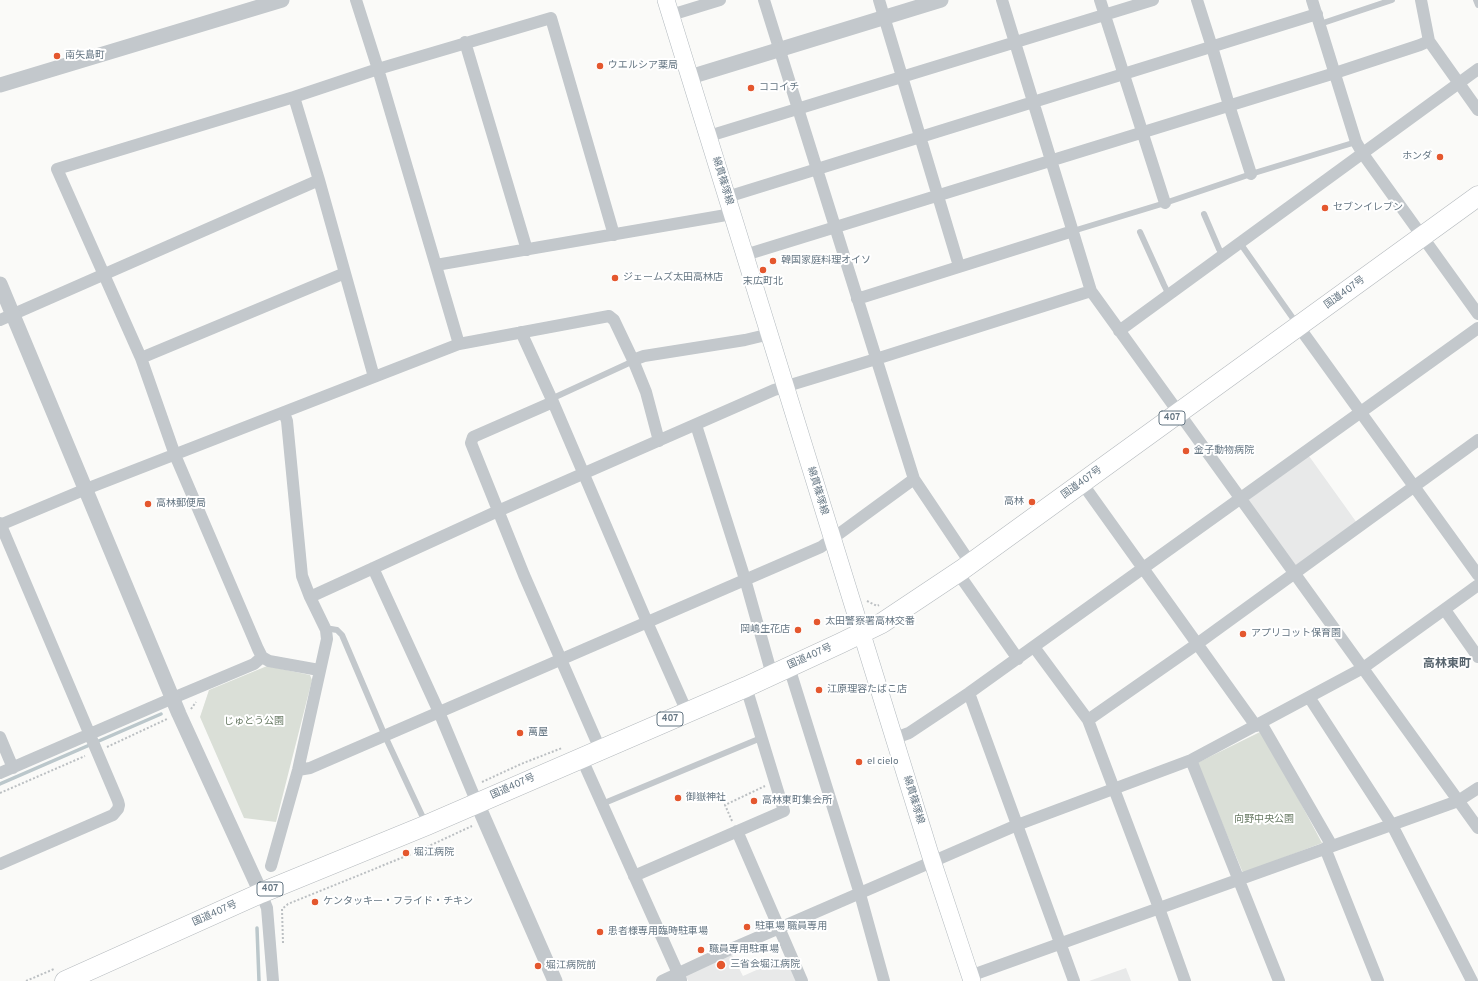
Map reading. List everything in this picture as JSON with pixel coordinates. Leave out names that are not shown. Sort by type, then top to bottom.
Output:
[{"type":"highway","name":"国道407号","points":[[65,981],[261,893],[427,825],[687,712],[862,634],[882,623],[964,568],[1300,327],[1478,196]]},
{"type":"main road","name":"綿貫篠塚線","points":[[669,8],[932,862],[971,978]]},
{"type":"street","points":[[0,85],[282,0]]},
{"type":"street","points":[[356,0],[378,69],[458,344]]},
{"type":"street","points":[[669,8],[720,0]]},
{"type":"street","points":[[764,0],[914,479],[964,568],[1018,659]]},
{"type":"street","points":[[879,0],[959,266]]},
{"type":"street","points":[[690,77],[941,0]]},
{"type":"street","points":[[1002,0],[1091,291],[1478,828]]},
{"type":"street","points":[[1100,0],[1165,203]]},
{"type":"street","points":[[709,136],[1153,0]]},
{"type":"street","points":[[1197,0],[1251,174]]},
{"type":"street","points":[[1312,0],[1356,142],[1362,154],[1478,314]]},
{"type":"street","points":[[1421,0],[1429,41],[1478,110]]},
{"type":"street","points":[[319,670],[269,661],[262,657],[175,455],[140,358],[57,169],[294,97],[466,42],[551,18],[614,234]]},
{"type":"street","points":[[727,197],[1124,73],[1212,47],[1318,19]]},
{"type":"street","points":[[745,255],[1420,46],[1429,41]]},
{"type":"street","points":[[466,42],[527,250]]},
{"type":"street","points":[[1119,331],[1478,69]]},
{"type":"street","points":[[294,97],[319,180],[374,377]]},
{"type":"street","points":[[6,318],[319,180]]},
{"type":"street","points":[[436,265],[732,214]]},
{"type":"street","points":[[857,299],[1073,231]]},
{"type":"street","points":[[140,358],[345,273]]},
{"type":"street","points":[[0,284],[6,318],[86,489],[179,714],[267,908],[273,981]]},
{"type":"street","points":[[310,596],[498,511],[774,390],[1091,291]]},
{"type":"street","points":[[0,864],[113,815],[118,809],[118,801],[0,524],[458,344],[609,316],[614,320],[646,392],[659,441]]},
{"type":"street","points":[[1300,327],[1478,575]]},
{"type":"street","points":[[895,738],[910,733],[969,694],[1478,328]]},
{"type":"street","points":[[521,332],[687,712]]},
{"type":"street","points":[[633,360],[644,356],[745,340],[770,334]]},
{"type":"street","points":[[552,400],[473,437],[472,443],[498,511],[560,660],[600,749]]},
{"type":"street","points":[[271,866],[298,770],[326,639],[326,630],[302,576],[287,421],[284,413]]},
{"type":"street","points":[[696,425],[745,579],[780,671],[860,894],[884,981]]},
{"type":"street","points":[[1088,720],[1198,644],[1478,440]]},
{"type":"street","points":[[298,770],[310,768],[821,547],[914,479]]},
{"type":"street","points":[[1082,483],[1198,644],[1259,724],[1329,847],[1378,981]]},
{"type":"street","points":[[373,568],[439,712],[554,981]]},
{"type":"street","points":[[662,981],[680,977],[724,952],[1017,825],[1191,760],[1363,668],[1478,585]]},
{"type":"street","points":[[1445,610],[1478,656]]},
{"type":"street","points":[[1034,647],[1088,720],[1185,981]]},
{"type":"street","points":[[0,773],[254,664],[262,657]]},
{"type":"street","points":[[634,876],[784,811],[746,686]]},
{"type":"street","points":[[969,694],[1074,981]]},
{"type":"street","points":[[1309,697],[1392,825],[1472,981]]},
{"type":"street","points":[[0,737],[13,768]]},
{"type":"street","points":[[581,757],[680,977]]},
{"type":"street","points":[[1191,760],[1278,981]]},
{"type":"street","points":[[971,978],[1159,908],[1392,825],[1458,800],[1478,788]]},
{"type":"street","points":[[737,831],[802,981]]},
{"type":"lane","points":[[1318,19],[1392,0]]},
{"type":"lane","points":[[1476,0],[1478,5]]},
{"type":"lane","points":[[1073,231],[1356,142]]},
{"type":"lane","points":[[1204,214],[1223,255]]},
{"type":"lane","points":[[1140,232],[1169,295]]},
{"type":"lane","points":[[1240,243],[1300,327]]},
{"type":"lane","points":[[552,400],[633,360]]},
{"type":"lane","points":[[326,630],[337,630],[342,635],[385,736],[427,825]]},
{"type":"lane","points":[[602,804],[762,738]]},
{"type":"path","points":[[864,596],[867,601],[877,606],[884,604]]},
{"type":"path","points":[[102,749],[193,708],[205,685]]},
{"type":"path","points":[[478,782],[479,784],[521,764],[565,746]]},
{"type":"path","points":[[0,793],[90,754]]},
{"type":"path","points":[[737,831],[725,804],[768,785],[766,778],[773,775]]},
{"type":"path","points":[[283,947],[282,909],[288,904],[399,859],[471,826],[474,826]]},
{"type":"shaded area","points":[[1309,456],[1357,523],[1296,566],[1248,500]]},
{"type":"shaded area","name":"三省会堀江病院","points":[[731,953],[743,976],[788,956],[798,981],[688,981],[685,974]]},
{"type":"shaded area","points":[[1126,968],[1131,981],[1089,981]]},
{"type":"green space","name":"じゅとう公園","points":[[267,666],[310,675],[312,680],[276,822],[244,818],[200,717],[209,690]]},
{"type":"green space","name":"向野中央公園","points":[[1262,731],[1322,843],[1243,873],[1197,763]]},
{"type":"waterway","points":[[0,784],[161,714]]},
{"type":"waterway","points":[[257,928],[259,981]]},
{"type":"place","name":"南矢島町","points":[[57,56]]},
{"type":"place","name":"ウエルシア薬局","points":[[600,66]]},
{"type":"place","name":"ココイチ","points":[[751,88]]},
{"type":"place","name":"ホンダ","points":[[1440,157]]},
{"type":"place","name":"セブンイレブン","points":[[1325,208]]},
{"type":"place","name":"韓国家庭料理オイソ","points":[[773,261]]},
{"type":"place","name":"末広町北","points":[[763,270]]},
{"type":"place","name":"ジェームズ太田高林店","points":[[615,278]]},
{"type":"place","name":"金子動物病院","points":[[1186,451]]},
{"type":"place","name":"高林","points":[[1032,502]]},
{"type":"place","name":"高林郵便局","points":[[148,504]]},
{"type":"place","name":"太田警察署高林交番","points":[[817,622]]},
{"type":"place","name":"岡嶋生花店","points":[[798,630]]},
{"type":"place","name":"アプリコット保育園","points":[[1243,634]]},
{"type":"place","name":"江原理容たばこ店","points":[[819,690]]},
{"type":"place","name":"萬屋","points":[[520,733]]},
{"type":"place","name":"el cielo","points":[[859,762]]},
{"type":"place","name":"御嶽神社","points":[[678,798]]},
{"type":"place","name":"高林東町集会所","points":[[754,801]]},
{"type":"place","name":"堀江病院","points":[[406,853]]},
{"type":"place","name":"ケンタッキー・フライド・チキン","points":[[315,902]]},
{"type":"place","name":"駐車場 職員専用","points":[[747,927]]},
{"type":"place","name":"患者様専用臨時駐車場","points":[[600,932]]},
{"type":"place","name":"職員専用駐車場","points":[[701,950]]},
{"type":"place","name":"三省会堀江病院","points":[[721,965]]},
{"type":"place","name":"堀江病院前","points":[[538,966]]},
{"type":"district","name":"高林東町","points":[[1447,665]]}]
